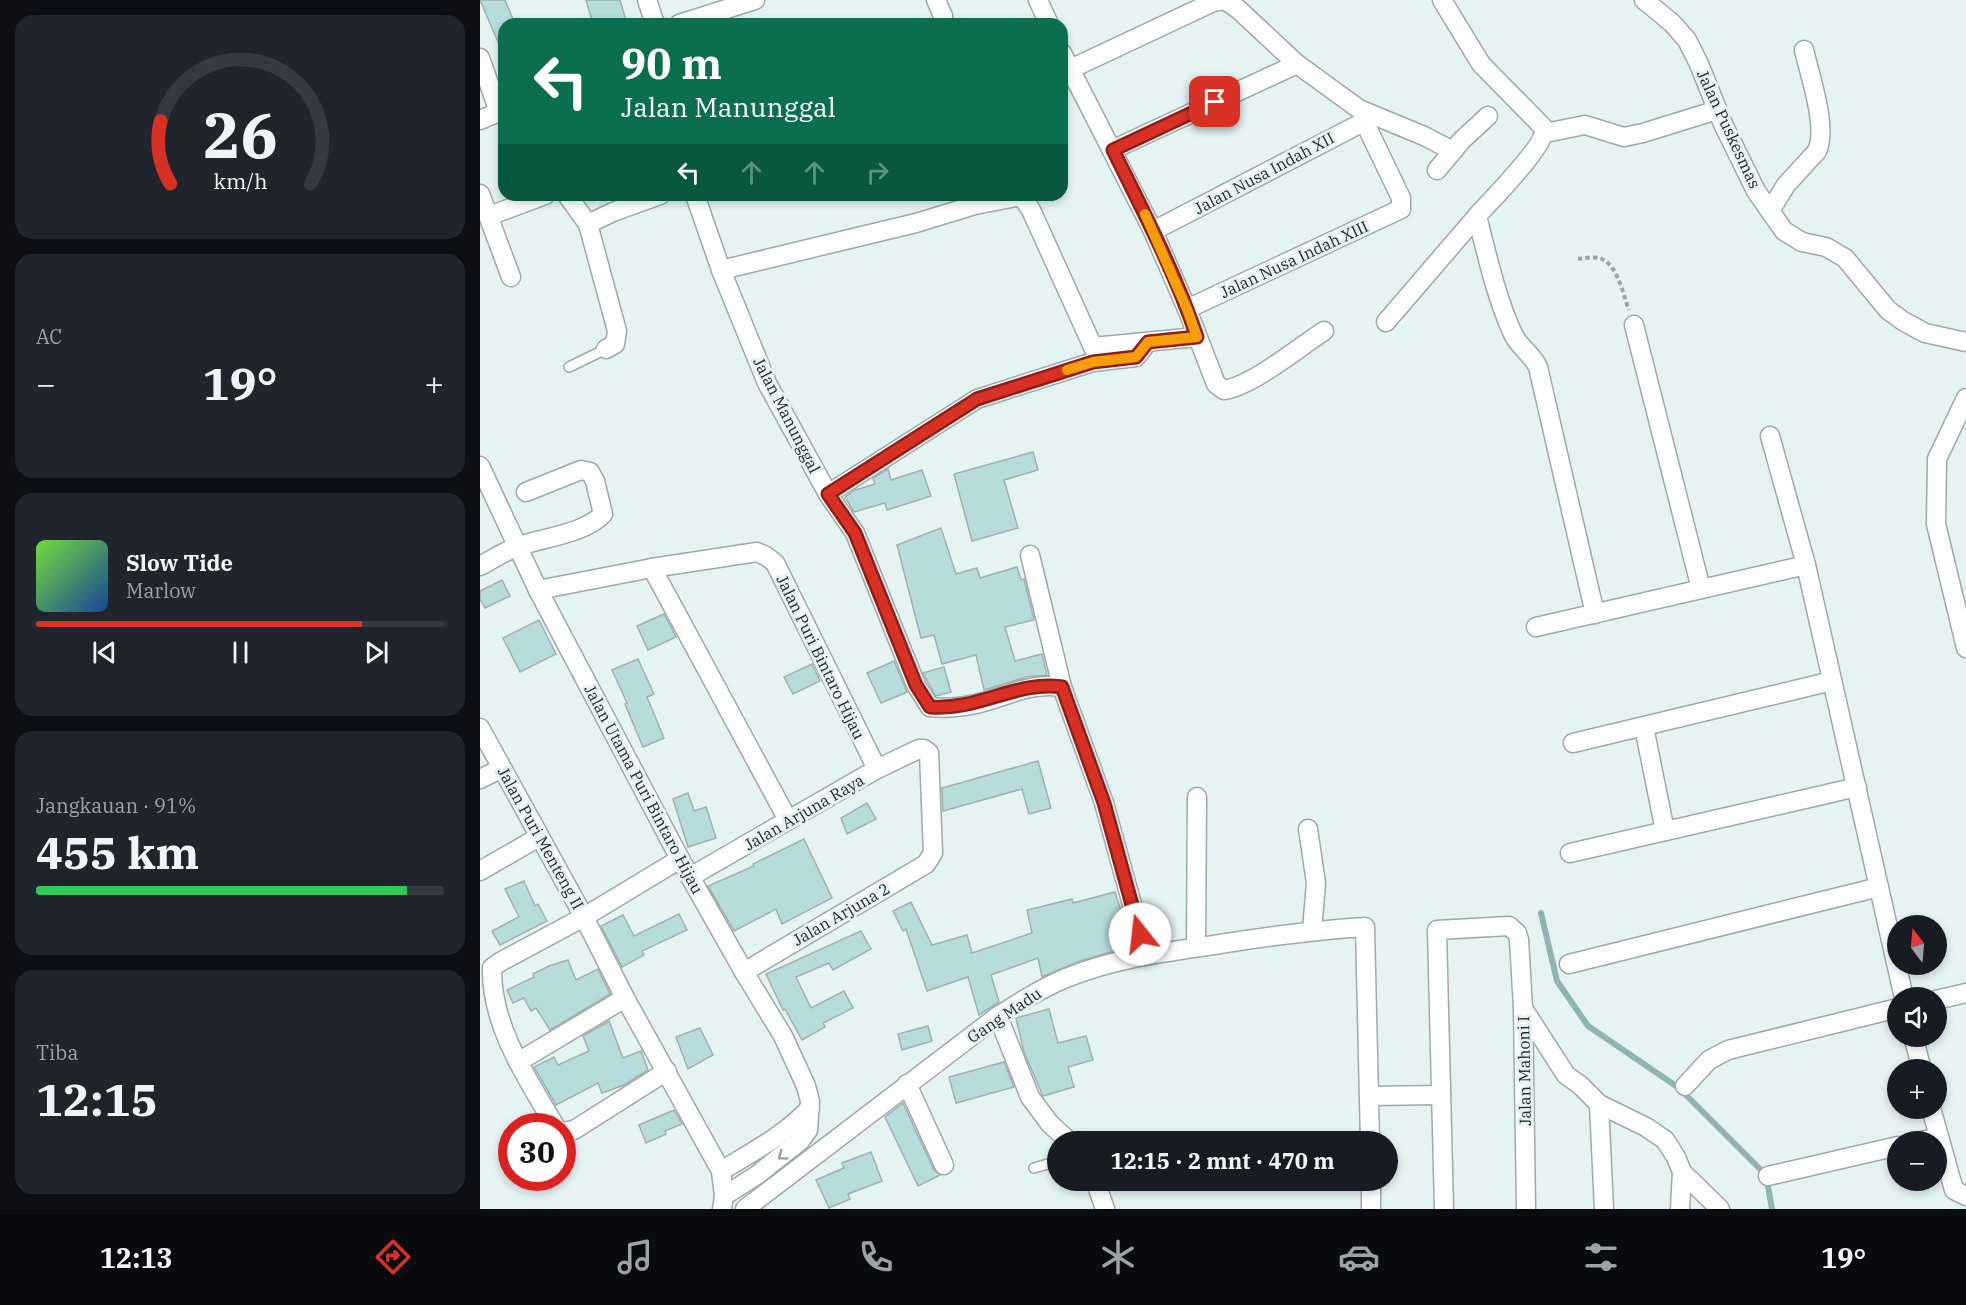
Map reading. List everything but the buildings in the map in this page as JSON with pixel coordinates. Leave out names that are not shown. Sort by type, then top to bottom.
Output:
[{"type":"street","points":[[647,0],[653,18]]},
{"type":"street","points":[[698,18],[755,0]]},
{"type":"street","points":[[1038,0],[1046,18]]},
{"type":"street","points":[[1068,71],[1213,2],[1225,0],[1238,9],[1297,64],[1369,118],[1424,136],[1452,151]]},
{"type":"street","points":[[1442,0],[1481,64],[1544,130]]},
{"type":"street","name":"Jalan Puskesmas","points":[[1644,0],[1672,23],[1687,40],[1717,110],[1756,191],[1784,231],[1802,242],[1826,247],[1845,258],[1888,310],[1903,321],[1924,333],[1966,342]]},
{"type":"street","points":[[1770,211],[1786,185],[1820,144],[1821,128],[1804,50]]},
{"type":"street","points":[[480,58],[498,102]]},
{"type":"street","points":[[1113,150],[1297,64]]},
{"type":"street","points":[[1068,75],[1113,150],[1153,231],[1216,384],[1224,390],[1249,381],[1324,331]]},
{"type":"street","points":[[1544,130],[1585,125],[1624,137],[1717,110]]},
{"type":"street","points":[[480,120],[498,113]]},
{"type":"street","points":[[1437,170],[1452,151],[1488,116]]},
{"type":"street","name":"Jalan Nusa Indah XIII","points":[[1187,309],[1401,209],[1401,198],[1369,118]]},
{"type":"street","name":"Jalan Nusa Indah XII","points":[[1153,231],[1369,118]]},
{"type":"street","points":[[1386,322],[1533,152],[1543,139],[1544,130]]},
{"type":"street","points":[[480,194],[511,277]]},
{"type":"street","points":[[489,216],[528,201]]},
{"type":"street","points":[[571,201],[588,224],[617,331],[615,344],[606,348]]},
{"type":"street","points":[[588,224],[643,201]]},
{"type":"street","name":"Jalan Manunggal","points":[[697,201],[720,270],[767,383],[828,494],[855,533],[916,685],[930,707],[945,709],[977,704],[1033,686],[1062,687]]},
{"type":"street","points":[[720,270],[916,223],[993,201]]},
{"type":"street","points":[[1025,201],[1093,347],[1197,337]]},
{"type":"street","points":[[1477,216],[1489,263],[1512,332],[1518,344],[1530,354],[1538,367],[1595,614]]},
{"type":"street","points":[[1634,325],[1701,589]]},
{"type":"street","points":[[828,494],[977,399],[1093,362],[1136,357],[1148,342]]},
{"type":"street","points":[[1966,398],[1937,459],[1936,524],[1966,648]]},
{"type":"street","points":[[1770,436],[1806,565],[1902,987]]},
{"type":"street","name":"Jalan Utama Puri Bintaro Hijau","points":[[480,466],[538,590],[680,859],[793,1054],[807,1086],[810,1108],[808,1130],[800,1141],[723,1203]]},
{"type":"street","points":[[480,566],[517,547],[586,526],[597,521],[603,514],[595,481],[590,472],[581,470],[526,492]]},
{"type":"street","name":"Jalan Puri Bintaro Hijau","points":[[538,590],[652,568],[757,552],[775,563],[877,770]]},
{"type":"street","points":[[1030,555],[1062,687],[1104,803],[1146,955]]},
{"type":"street","points":[[1536,627],[1806,565]]},
{"type":"street","points":[[652,568],[788,820]]},
{"type":"street","points":[[1573,743],[1832,681]]},
{"type":"street","points":[[1644,727],[1665,831]]},
{"type":"street","name":"Jalan Puri Menteng II","points":[[480,728],[721,1171]]},
{"type":"street","name":"Jalan Arjuna Raya","points":[[690,877],[877,770],[919,749],[924,749],[929,753],[933,852]]},
{"type":"street","points":[[480,779],[502,768]]},
{"type":"street","points":[[1570,853],[1857,787]]},
{"type":"street","points":[[1197,797],[1197,947]]},
{"type":"street","points":[[1308,829],[1316,883],[1312,930]]},
{"type":"street","points":[[480,871],[539,837]]},
{"type":"street","name":"Jalan Arjuna 2","points":[[744,972],[926,864],[933,852]]},
{"type":"street","points":[[547,1113],[518,1062],[502,1027],[492,968],[584,917],[680,859]]},
{"type":"street","points":[[1569,964],[1879,887]]},
{"type":"street","name":"Jalan Mahoni I","points":[[1441,1095],[1437,930],[1509,926],[1517,933],[1523,1008],[1526,1209]]},
{"type":"street","name":"Gang Madu","points":[[745,1209],[998,1016],[1033,993],[1066,978],[1146,955],[1312,930],[1365,927],[1370,1096]]},
{"type":"street","points":[[1947,997],[1966,993]]},
{"type":"street","points":[[518,1062],[625,998]]},
{"type":"street","points":[[1523,1008],[1566,1075],[1599,1104],[1646,1127],[1665,1140],[1682,1172],[1720,1209]]},
{"type":"street","points":[[1684,1086],[1709,1060],[1728,1050],[1887,1011]]},
{"type":"street","points":[[998,1016],[1030,1097],[1058,1131]]},
{"type":"street","points":[[576,1129],[667,1071]]},
{"type":"street","points":[[908,1084],[944,1164]]},
{"type":"street","points":[[1370,1131],[1370,1096],[1441,1095],[1444,1209]]},
{"type":"street","points":[[1599,1104],[1604,1209]]},
{"type":"street","points":[[721,1171],[798,1121],[810,1108]]},
{"type":"street","points":[[1768,1176],[1887,1149]]},
{"type":"street","points":[[1947,1167],[1954,1190],[1966,1196]]},
{"type":"street","name":"Jalan Utama Puri Bintaro Hijau","points":[[721,1171],[723,1203]]},
{"type":"street","points":[[1680,1209],[1682,1172]]},
{"type":"street","points":[[1099,1191],[1105,1209]]},
{"type":"street","points":[[1371,1191],[1371,1209]]},
{"type":"lane","points":[[569,367],[606,348]]},
{"type":"lane","points":[[1034,1168],[1047,1164]]},
{"type":"path","points":[[1578,259],[1598,258],[1611,266],[1634,325]]},
{"type":"waterway","points":[[1541,913],[1557,981],[1588,1026],[1679,1088],[1766,1175],[1772,1209]]},
{"type":"slow traffic","points":[[1067,370],[1093,362],[1136,357],[1148,342],[1197,337],[1145,214]]},
{"type":"route","points":[[1140,934],[1104,803],[1062,687],[1033,686],[977,704],[945,709],[930,707],[916,685],[855,533],[828,494],[977,399],[1093,362],[1136,357],[1148,342],[1197,337],[1153,231],[1113,150],[1215,102]]}]
